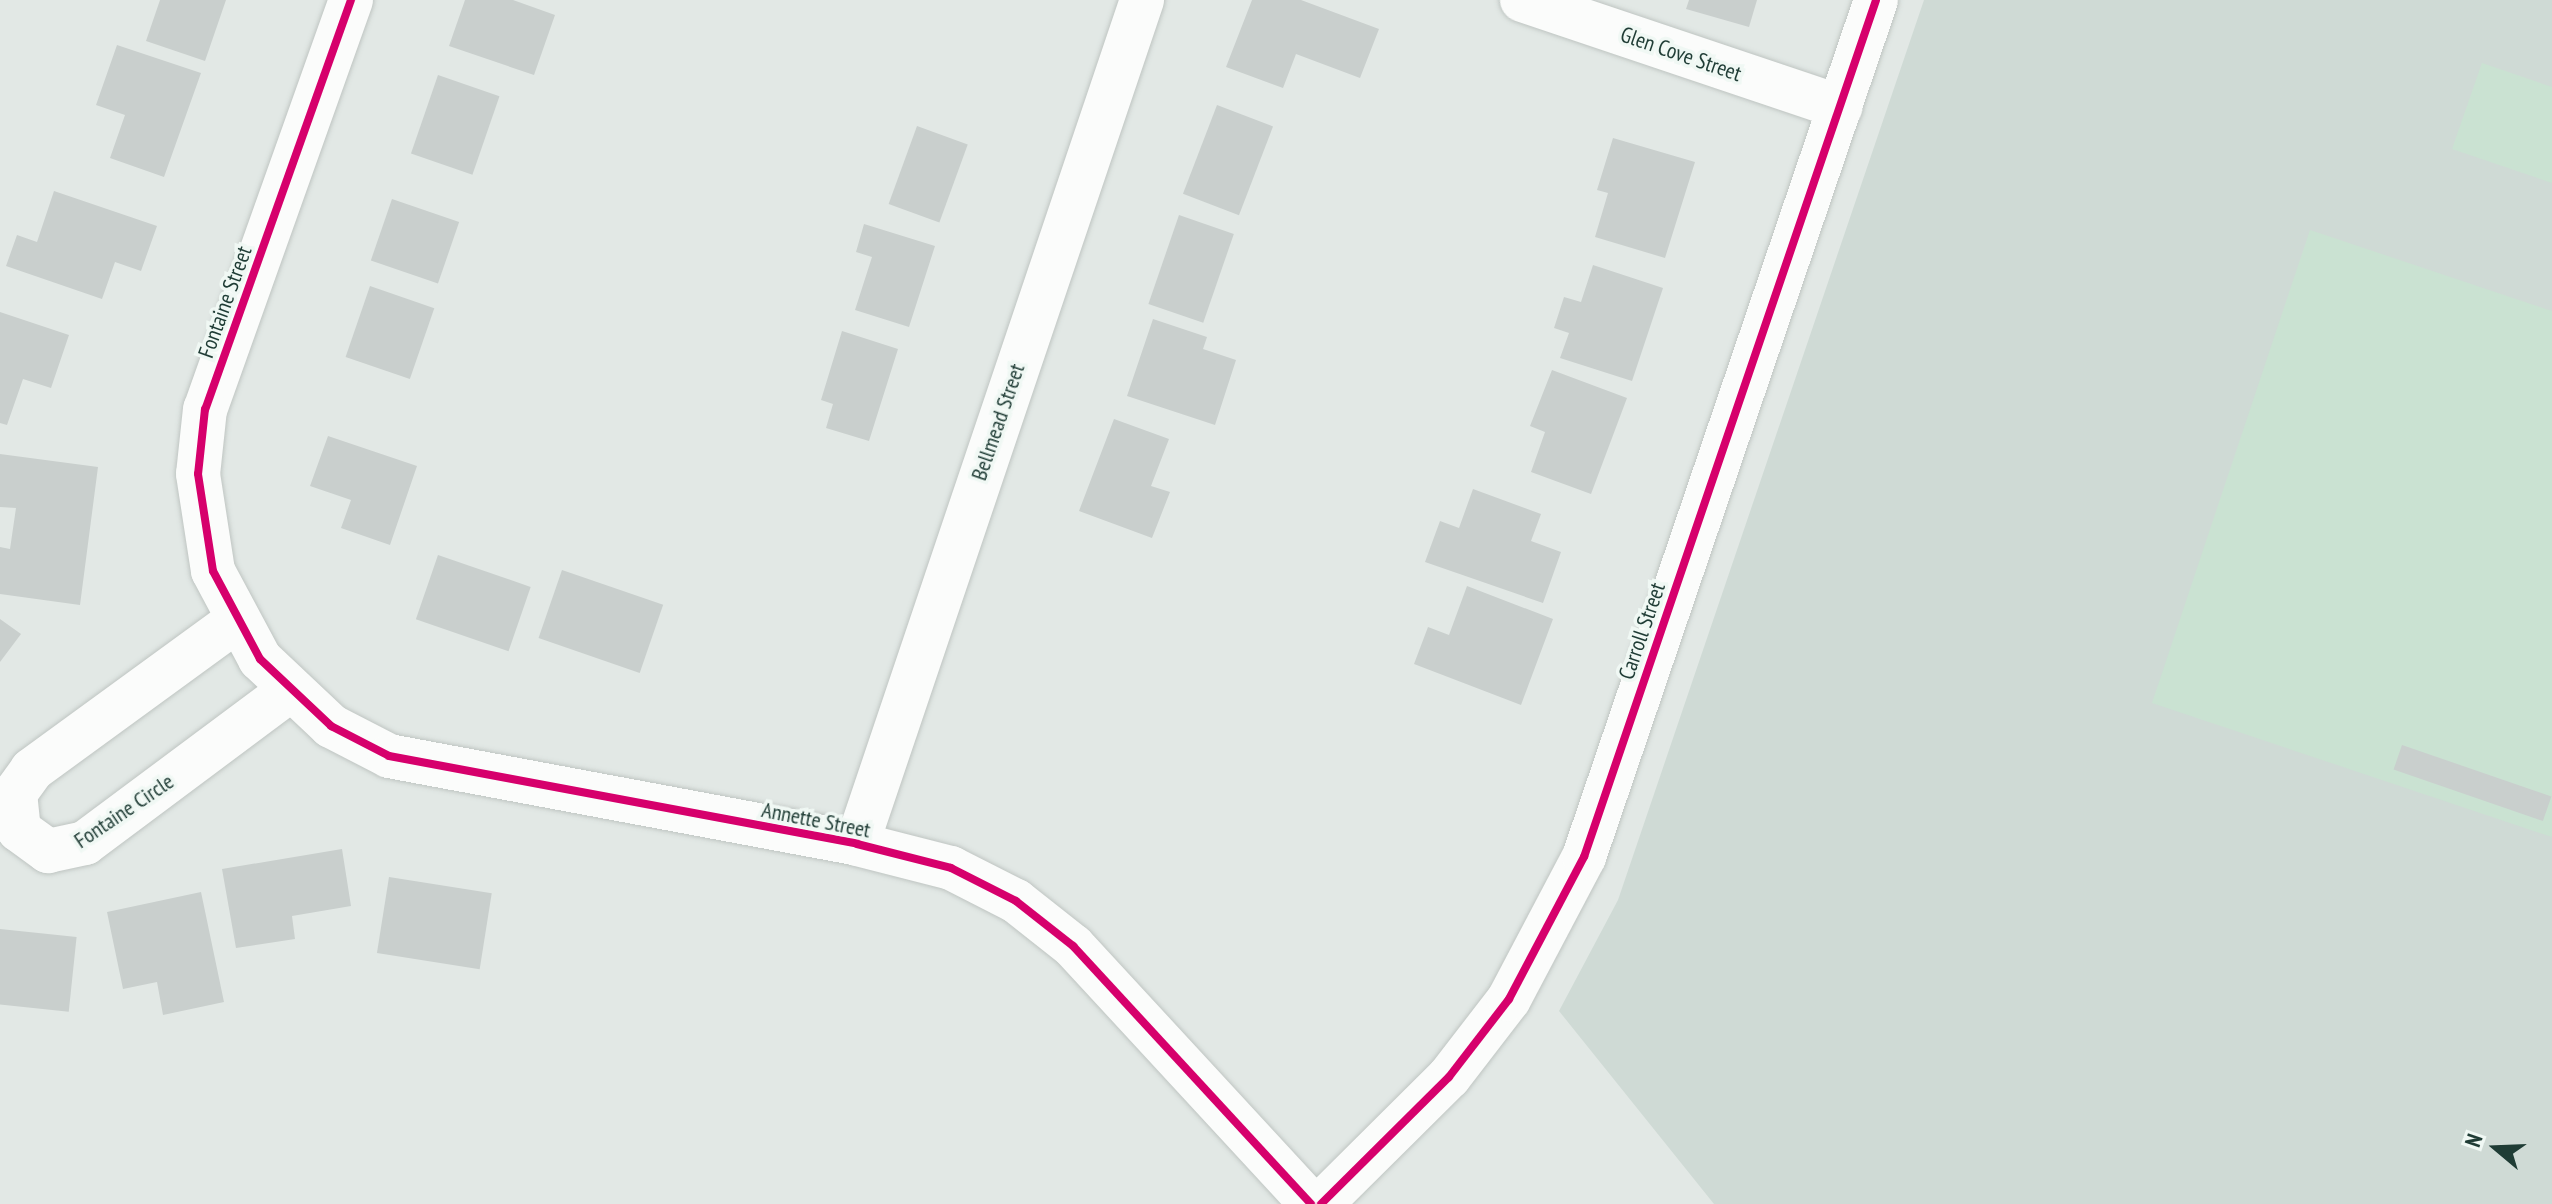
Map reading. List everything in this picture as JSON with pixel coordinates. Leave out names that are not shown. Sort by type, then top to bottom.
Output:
[{"type":"street","name":"Fontaine Street","points":[[236,621],[213,571],[200,507],[205,409],[351,0]]},
{"type":"street","name":"Bellmead Street","points":[[857,844],[1142,0]]},
{"type":"street","name":"Glen Cove Street","points":[[1522,0],[1840,107]]},
{"type":"street","name":"Carroll Street","points":[[1321,1204],[1449,1077],[1509,999],[1584,857],[1876,0]]},
{"type":"street","name":"Annette Street","points":[[236,621],[289,691],[360,742],[434,768],[857,844],[951,868],[1016,901],[1073,946],[1311,1204]]},
{"type":"street","name":"Fontaine Circle","points":[[236,621],[32,770],[15,793],[19,830],[48,851],[85,843],[289,691]]},
{"type":"shaded area","points":[[1924,0],[2552,0],[2552,1204],[1714,1204],[1559,1011],[1618,900]]},
{"type":"green space","points":[[2482,63],[2552,87],[2552,183],[2452,149]]},
{"type":"green space","points":[[2310,230],[2552,311],[2552,837],[2152,703]]},
{"type":"building","points":[[160,0],[226,0],[205,61],[146,41]]},
{"type":"building","points":[[465,0],[513,0],[555,15],[534,75],[449,46]]},
{"type":"building","points":[[1252,0],[1301,0],[1379,29],[1360,78],[1296,54],[1283,88],[1226,67]]},
{"type":"building","points":[[1689,0],[1757,0],[1749,27],[1686,9]]},
{"type":"building","points":[[117,45],[201,73],[164,177],[110,158],[125,115],[96,105]]},
{"type":"building","points":[[438,75],[499,96],[472,175],[411,153]]},
{"type":"building","points":[[1217,105],[1273,127],[1239,215],[1183,194]]},
{"type":"building","points":[[917,126],[968,144],[939,222],[889,204]]},
{"type":"building","points":[[1613,138],[1695,162],[1665,258],[1595,237],[1608,193],[1597,190]]},
{"type":"building","points":[[54,191],[157,226],[141,271],[115,262],[102,299],[6,266],[17,235],[37,242]]},
{"type":"building","points":[[392,199],[459,222],[438,284],[371,260]]},
{"type":"building","points":[[1179,215],[1234,234],[1203,323],[1148,304]]},
{"type":"building","points":[[864,224],[935,246],[909,327],[855,310],[872,257],[856,252]]},
{"type":"building","points":[[1593,265],[1663,288],[1632,381],[1560,358],[1569,333],[1554,328],[1564,297],[1581,302]]},
{"type":"building","points":[[370,286],[434,308],[410,379],[346,357]]},
{"type":"building","points":[[0,312],[69,335],[51,388],[23,379],[7,425],[0,423]]},
{"type":"building","points":[[1153,319],[1207,337],[1203,349],[1236,360],[1215,425],[1127,396]]},
{"type":"building","points":[[842,331],[898,349],[869,441],[826,428],[833,404],[821,400]]},
{"type":"building","points":[[1552,370],[1627,398],[1591,494],[1531,472],[1545,432],[1530,426]]},
{"type":"building","points":[[1114,419],[1169,439],[1151,486],[1170,492],[1152,538],[1079,511]]},
{"type":"building","points":[[328,436],[417,466],[390,545],[341,528],[351,500],[310,486]]},
{"type":"building","points":[[0,454],[98,467],[80,605],[0,594],[0,547],[10,549],[16,508],[0,507]]},
{"type":"building","points":[[1473,489],[1541,514],[1531,541],[1561,552],[1543,603],[1425,562],[1440,521],[1459,528]]},
{"type":"building","points":[[438,555],[531,587],[509,651],[416,619]]},
{"type":"building","points":[[562,570],[663,605],[640,673],[539,638]]},
{"type":"building","points":[[1467,586],[1553,619],[1521,705],[1414,664],[1428,627],[1449,635]]},
{"type":"building","points":[[0,619],[21,634],[0,662]]},
{"type":"building","points":[[2402,745],[2551,796],[2543,821],[2394,770]]},
{"type":"building","points":[[342,849],[351,906],[292,916],[295,939],[236,948],[222,869]]},
{"type":"building","points":[[389,877],[492,893],[480,969],[377,953]]},
{"type":"building","points":[[201,892],[224,1002],[163,1015],[157,982],[123,989],[107,912]]},
{"type":"building","points":[[0,929],[77,937],[69,1012],[0,1004]]},
{"type":"cycle path","points":[[351,0],[205,409],[198,474],[213,571],[260,659],[331,726],[389,756],[857,844],[951,868],[1016,901],[1073,946],[1311,1204]]},
{"type":"cycle path","points":[[1321,1204],[1449,1077],[1509,999],[1584,857],[1876,0]]}]
